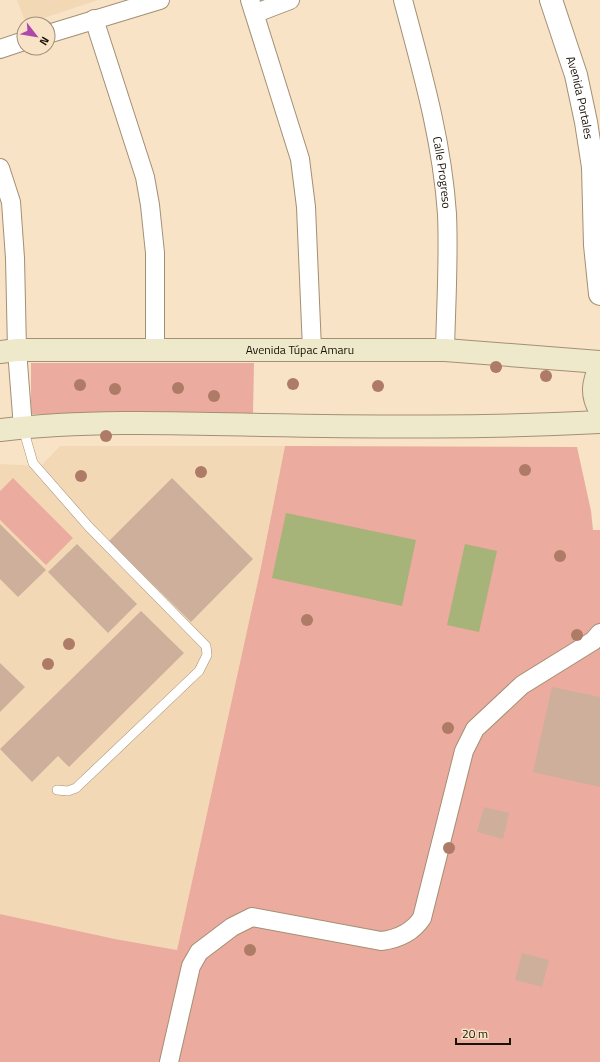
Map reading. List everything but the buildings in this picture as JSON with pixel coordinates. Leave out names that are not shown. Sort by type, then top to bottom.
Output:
[{"type":"main road","name":"Avenida Túpac Amaru","points":[[8,351],[156,349],[445,350],[600,362]]},
{"type":"main road","points":[[600,367],[594,379],[593,391],[600,410]]},
{"type":"main road","points":[[0,430],[134,423],[348,426],[541,425],[600,422]]},
{"type":"street","points":[[56,31],[160,0]]},
{"type":"street","points":[[290,0],[253,6],[300,159],[306,206],[312,349]]},
{"type":"street","name":"Calle Progreso","points":[[403,0],[429,95],[440,154],[447,214],[445,350]]},
{"type":"street","name":"Avenida Portales","points":[[551,0],[576,75],[586,122],[593,167],[595,245],[600,294]]},
{"type":"street","points":[[94,19],[145,177],[150,205],[155,254],[156,349]]},
{"type":"street","points":[[0,49],[16,44]]},
{"type":"street","points":[[0,168],[15,258],[8,351],[23,428]]},
{"type":"street","points":[[170,1062],[190,966],[199,952],[232,927],[252,917],[381,941],[395,939],[417,926],[422,918],[464,751],[475,729],[522,685],[593,640],[600,633]]},
{"type":"lane","points":[[23,428],[33,463],[88,527],[206,646],[207,655],[199,671],[76,788],[68,791],[57,790]]},
{"type":"shaded area","points":[[17,0],[98,0],[50,16],[23,16]]},
{"type":"shaded area","points":[[31,363],[254,363],[253,414],[31,414]]},
{"type":"shaded area","points":[[60,446],[285,446],[261,567],[177,950],[115,939],[0,914],[0,464],[41,466]]},
{"type":"shaded area","points":[[285,446],[577,447],[591,511],[593,530],[600,530],[600,1062],[0,1062],[0,914],[115,939],[177,950],[261,567]]},
{"type":"shaded area","points":[[13,478],[73,538],[46,565],[0,520],[0,491]]},
{"type":"shaded area","points":[[286,513],[416,540],[402,606],[272,578]]},
{"type":"shaded area","points":[[465,544],[497,551],[479,632],[447,625]]}]
